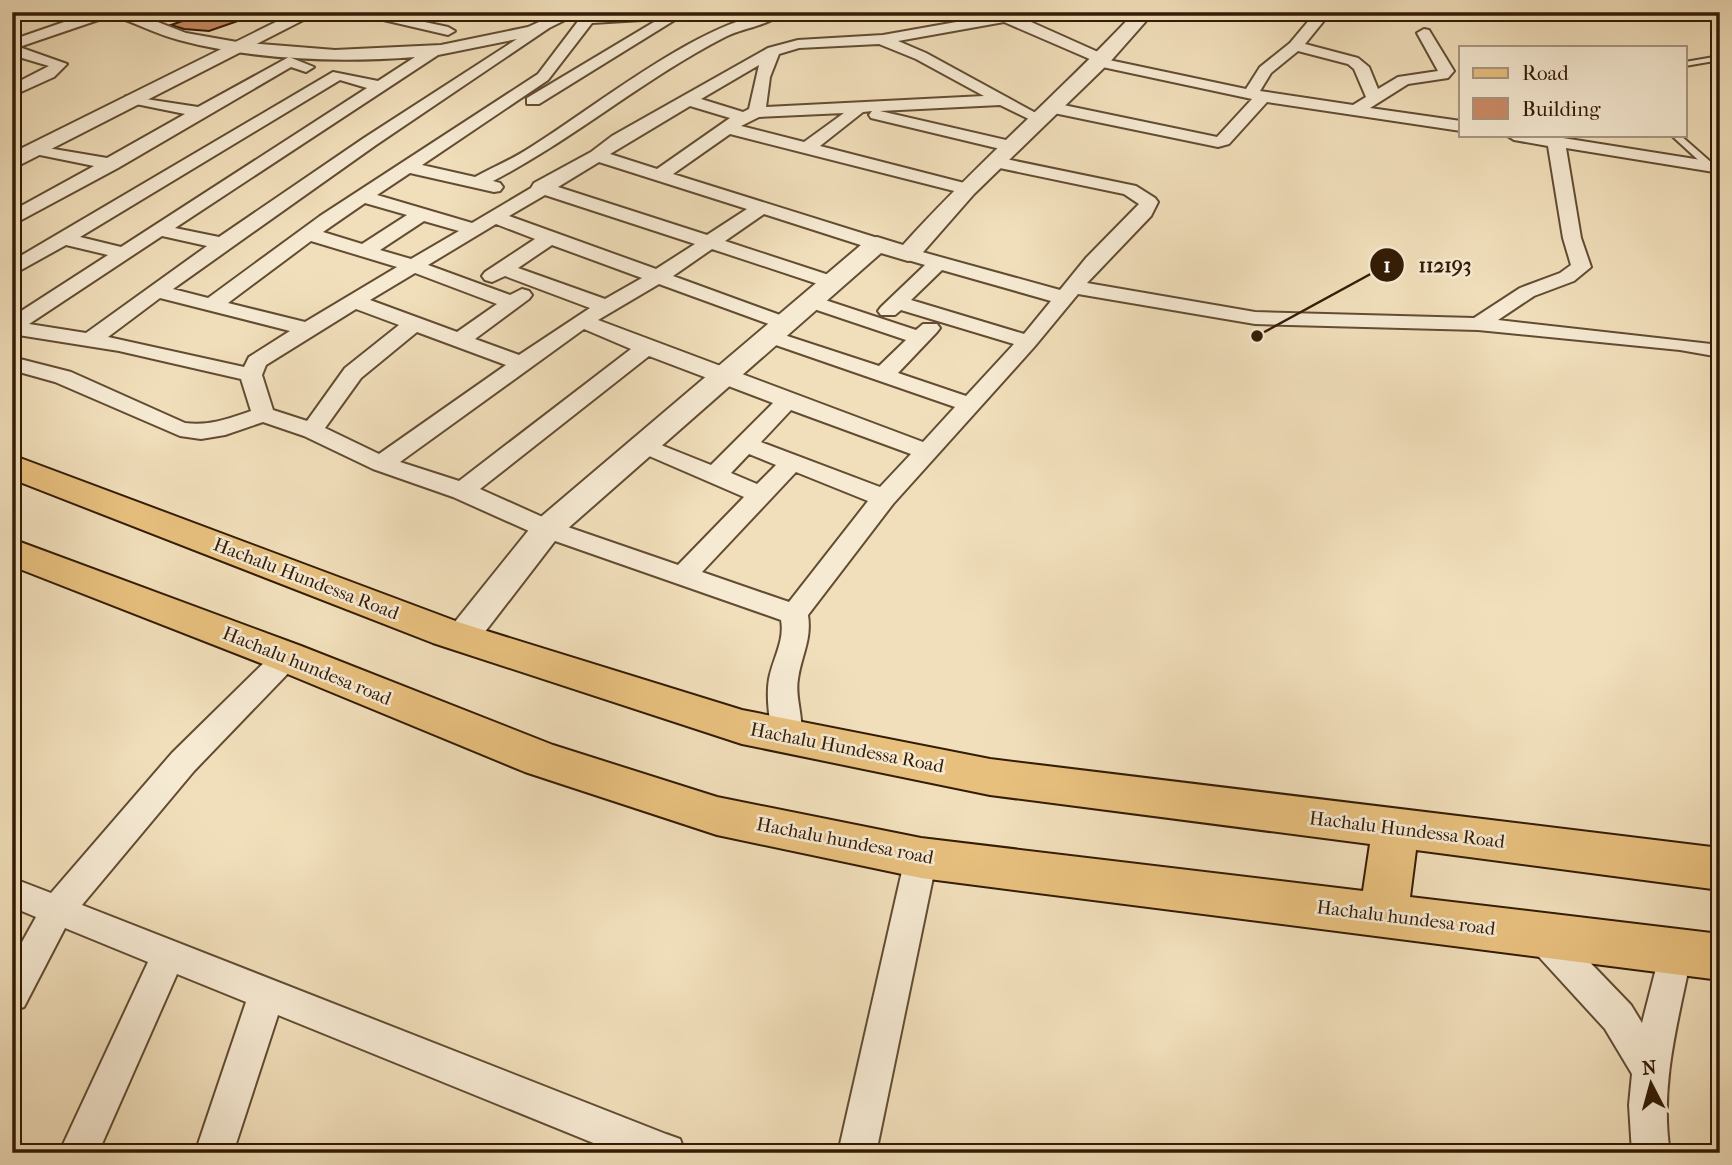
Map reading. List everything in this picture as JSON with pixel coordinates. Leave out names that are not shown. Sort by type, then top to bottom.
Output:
[{"type":"main road","name":"Hachalu Hundessa Road","points":[[12,466],[462,638],[742,727],[990,777],[1720,869]]},
{"type":"main road","name":"Hachalu hundesa road","points":[[12,552],[287,657],[541,760],[718,816],[921,858],[1720,957]]},
{"type":"main road","points":[[1384,915],[1395,828]]},
{"type":"street","points":[[12,47],[108,12]]},
{"type":"street","points":[[12,162],[132,99],[310,12]]},
{"type":"street","points":[[356,12],[448,31]]},
{"type":"street","points":[[477,183],[571,130],[628,89],[720,34],[776,12]]},
{"type":"street","points":[[908,254],[966,189],[1100,61],[1145,12]]},
{"type":"street","points":[[883,39],[1003,100],[1043,113],[1218,142],[1257,96],[1265,70],[1295,46],[1324,12]]},
{"type":"street","points":[[19,215],[201,112],[284,58],[437,49],[511,38],[585,15],[682,13]]},
{"type":"street","points":[[516,112],[682,13]]},
{"type":"street","points":[[129,14],[158,30],[284,58],[338,75],[383,96],[489,110]]},
{"type":"street","points":[[212,306],[327,220],[489,110],[543,77],[585,15]]},
{"type":"street","points":[[263,414],[251,374],[257,362],[264,356],[356,302],[410,265],[493,218],[533,191],[597,156],[618,140],[773,51],[798,44],[883,39],[1001,15],[1100,61],[1257,96],[1459,126]]},
{"type":"street","points":[[90,341],[221,243],[427,103],[542,29]]},
{"type":"street","points":[[1355,111],[1404,80],[1443,75],[1446,71],[1424,33]]},
{"type":"street","points":[[720,34],[773,51]]},
{"type":"street","points":[[1295,46],[1353,61],[1361,67],[1374,97]]},
{"type":"street","points":[[12,47],[59,64],[49,74],[12,91]]},
{"type":"street","points":[[12,327],[306,136],[383,96],[437,49]]},
{"type":"street","points":[[743,119],[773,51]]},
{"type":"street","points":[[881,57],[921,56]]},
{"type":"street","points":[[12,268],[58,225],[84,225],[338,75]]},
{"type":"street","points":[[132,99],[201,112]]},
{"type":"street","points":[[688,100],[743,119],[807,148],[966,189]]},
{"type":"street","points":[[659,176],[743,119],[827,108],[1003,100]]},
{"type":"street","points":[[827,108],[1013,147]]},
{"type":"street","points":[[807,148],[855,112]]},
{"type":"street","points":[[254,123],[306,136]]},
{"type":"street","points":[[571,130],[618,140]]},
{"type":"street","points":[[1520,136],[1715,167]]},
{"type":"street","points":[[151,141],[205,152]]},
{"type":"street","points":[[1478,324],[1527,292],[1567,277],[1581,267],[1572,238],[1556,142]]},
{"type":"street","points":[[36,149],[112,164]]},
{"type":"street","points":[[597,156],[937,264],[1069,293],[1116,292],[1255,318],[1478,324],[1680,344],[1720,351]]},
{"type":"street","points":[[273,157],[333,168]]},
{"type":"street","points":[[787,736],[783,681],[797,633],[794,614],[884,498],[1028,342],[1093,262],[1144,212],[1149,202],[1130,190],[996,162]]},
{"type":"street","points":[[407,167],[477,183],[533,191],[831,282]]},
{"type":"street","points":[[165,176],[224,189]]},
{"type":"street","points":[[364,197],[473,229]]},
{"type":"street","points":[[273,208],[327,220]]},
{"type":"street","points":[[382,464],[582,321],[659,276],[763,208]]},
{"type":"street","points":[[365,251],[422,214]]},
{"type":"street","points":[[19,215],[58,225],[123,253]]},
{"type":"street","points":[[493,218],[659,276],[776,330],[884,374],[969,404]]},
{"type":"street","points":[[159,230],[221,243]]},
{"type":"street","points":[[309,234],[410,265],[511,302]]},
{"type":"street","points":[[474,289],[549,238]]},
{"type":"street","points":[[462,638],[547,529],[641,444],[877,244]]},
{"type":"street","points":[[876,323],[937,264]]},
{"type":"street","points":[[503,269],[605,306]]},
{"type":"street","points":[[458,341],[541,283]]},
{"type":"street","points":[[157,290],[309,329]]},
{"type":"street","points":[[809,301],[920,338]]},
{"type":"street","points":[[356,302],[520,363]]},
{"type":"street","points":[[898,302],[1028,342]]},
{"type":"street","points":[[884,374],[942,317]]},
{"type":"street","points":[[582,321],[722,377],[925,451]]},
{"type":"street","points":[[312,431],[353,373],[368,358],[414,324]]},
{"type":"street","points":[[12,327],[251,374]]},
{"type":"street","points":[[462,491],[646,348]]},
{"type":"street","points":[[12,363],[63,377],[180,429],[201,432],[225,428],[263,414],[312,431],[382,464],[462,491],[547,529],[794,614]]},
{"type":"street","points":[[716,474],[786,401]]},
{"type":"street","points":[[641,444],[761,495]]},
{"type":"street","points":[[745,444],[790,464],[884,498]]},
{"type":"street","points":[[682,577],[790,464]]},
{"type":"street","points":[[12,995],[58,909],[183,762],[287,657]]},
{"type":"street","points":[[858,1153],[921,858]]},
{"type":"street","points":[[12,892],[666,1153]]},
{"type":"street","points":[[1541,935],[1618,1017],[1652,1073]]},
{"type":"street","points":[[1651,1153],[1646,1129],[1652,1073],[1675,952]]},
{"type":"street","points":[[78,1153],[169,954]]},
{"type":"street","points":[[214,1153],[267,993]]},
{"type":"lane","points":[[1686,64],[1720,58]]},
{"type":"lane","points":[[1676,136],[1715,167]]},
{"type":"building","points":[[208,12],[254,12],[255,15],[209,31],[171,25]]},
{"type":"place","name":"112193","points":[[1257,336]]}]
